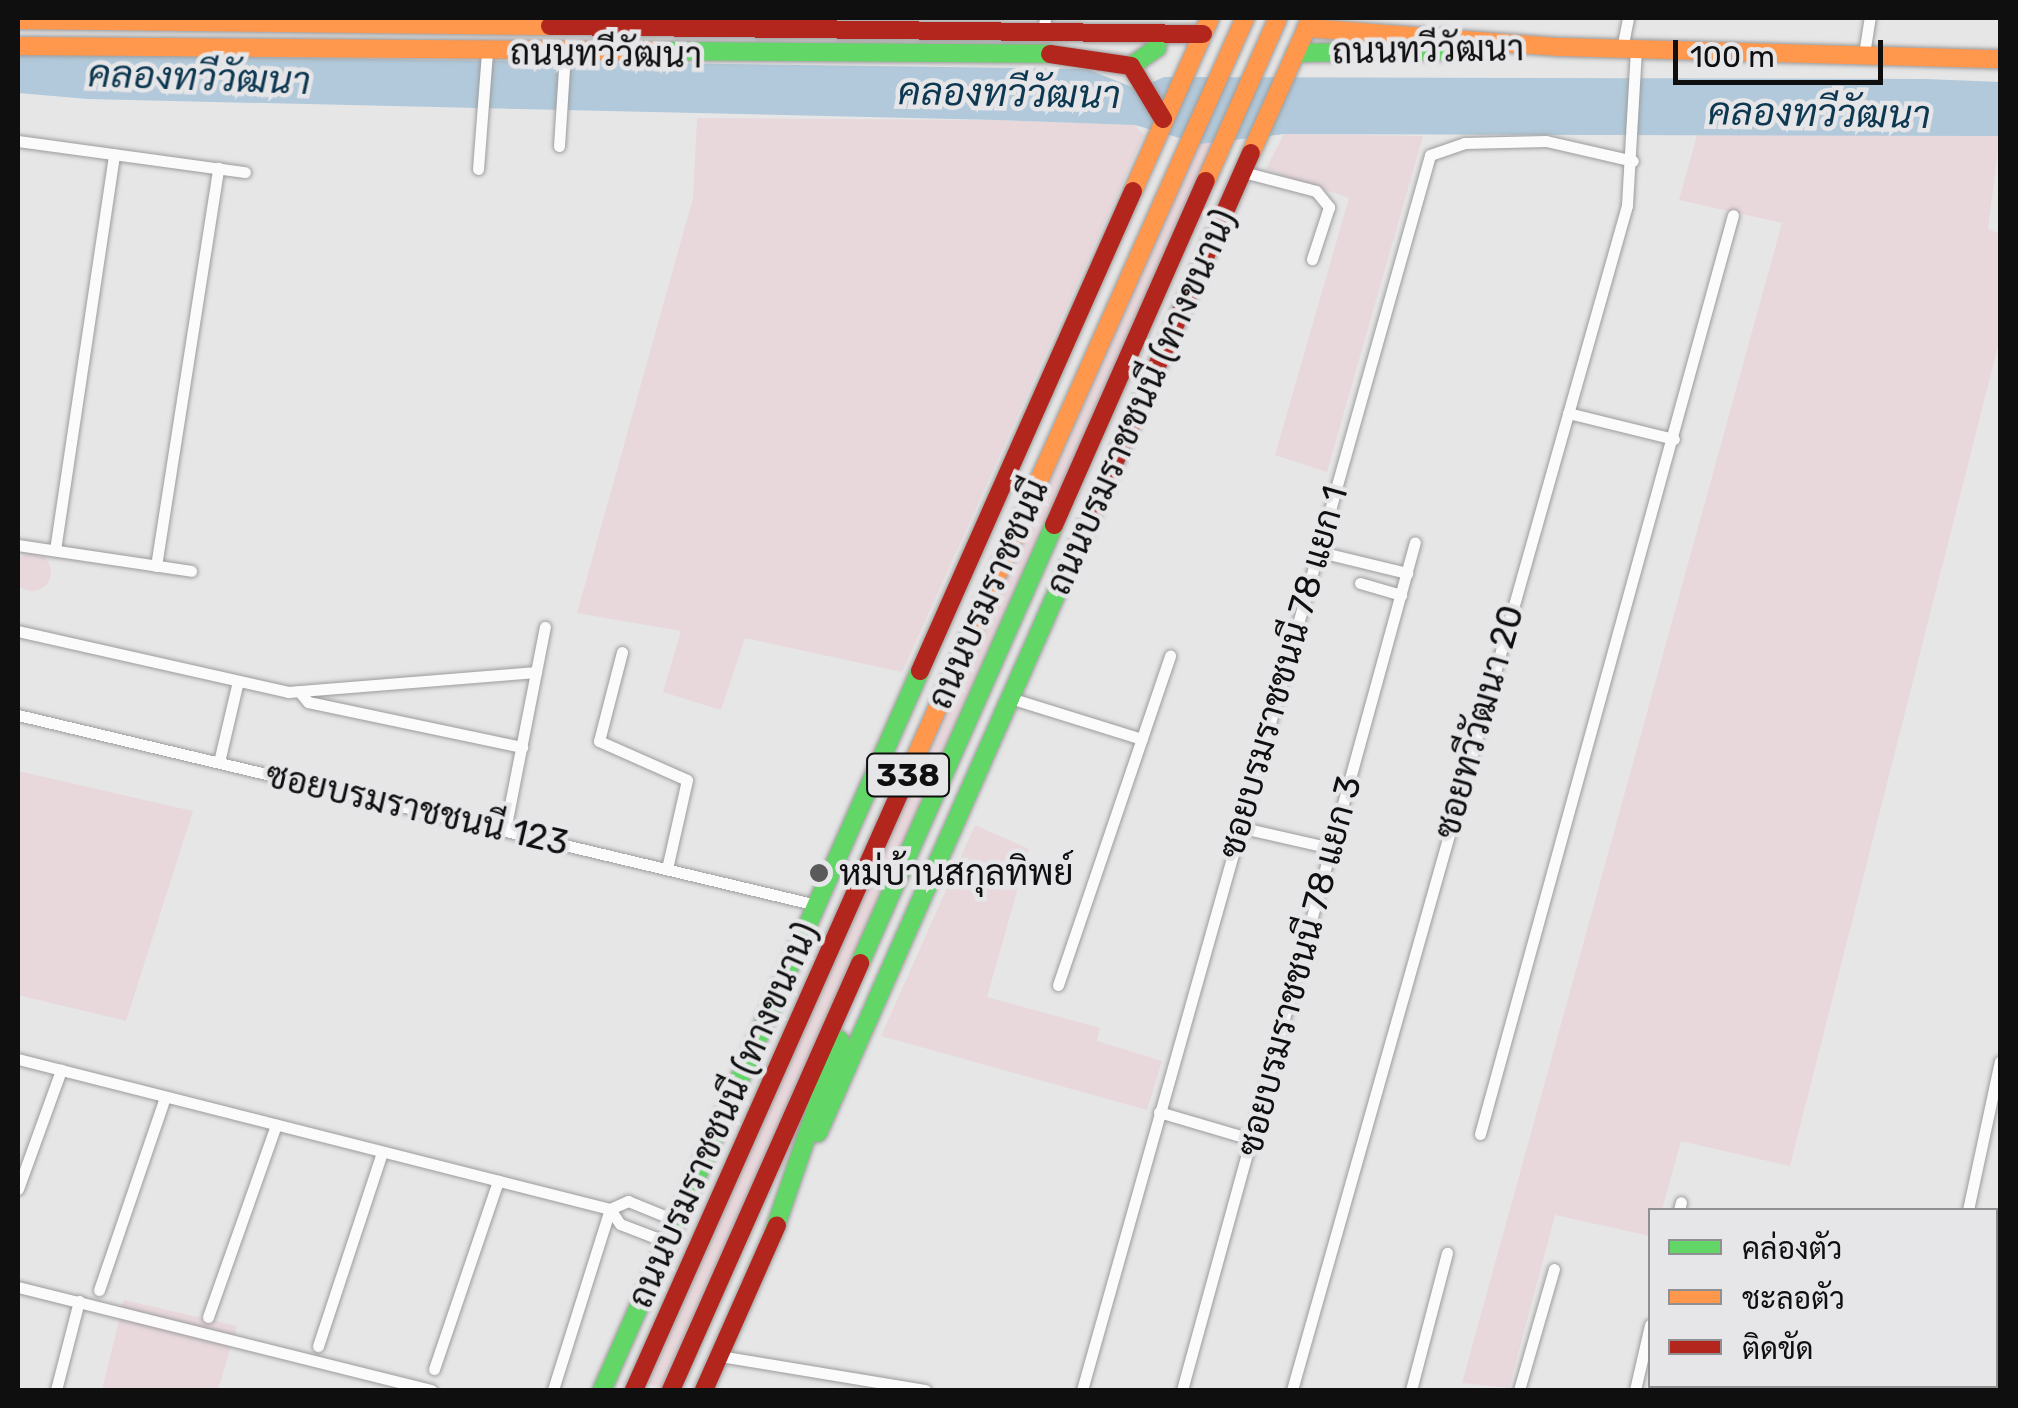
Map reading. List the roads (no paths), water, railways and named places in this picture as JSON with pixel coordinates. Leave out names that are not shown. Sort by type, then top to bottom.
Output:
[{"type":"main road","name":"ถนนบรมราชชนนี","points":[[634,1390],[1245,18]]},
{"type":"main road","name":"ถนนบรมราชชนนี","points":[[671,1390],[1278,18]]},
{"type":"main road","name":"ถนนทวีวัฒนา","points":[[22,19],[1044,25],[1158,34],[1206,26]]},
{"type":"main road","name":"ถนนทวีวัฒนา","points":[[1309,23],[1561,47]]},
{"type":"main road","name":"ถนนบรมราชชนนี (ทางขนาน)","points":[[704,1390],[1309,23]]},
{"type":"main road","name":"ถนนบรมราชชนนี (ทางขนาน)","points":[[602,1390],[1206,26]]},
{"type":"main road","points":[[1158,34],[1157,48],[1131,66],[1164,120]]},
{"type":"main road","name":"ถนนทวีวัฒนา","points":[[18,46],[565,61],[1064,54],[1131,66]]},
{"type":"main road","name":"ถนนทวีวัฒนา","points":[[1295,53],[1561,47],[2000,58]]},
{"type":"main road","points":[[772,1238],[882,913]]},
{"type":"street","name":"ซอยทวีวัฒนา 20","points":[[1292,1390],[1568,413],[1634,154],[1636,80],[1628,18]]},
{"type":"street","points":[[1864,54],[1870,18]]},
{"type":"street","points":[[478,169],[486,60]]},
{"type":"street","points":[[560,146],[565,61]]},
{"type":"street","points":[[18,141],[245,172]]},
{"type":"street","name":"ซอยบรมราชชนนี 78 แยก 1","points":[[1082,1390],[1430,156],[1464,143],[1546,141],[1634,154]]},
{"type":"street","points":[[54,550],[114,154]]},
{"type":"street","points":[[156,566],[218,168]]},
{"type":"street","points":[[1243,172],[1316,191],[1328,207],[1312,259]]},
{"type":"street","points":[[1480,1134],[1733,216]]},
{"type":"street","points":[[1568,413],[1674,439]]},
{"type":"street","name":"ซอยบรมราชชนนี 78 แยก 3","points":[[1182,1390],[1415,542]]},
{"type":"street","points":[[18,544],[191,571]]},
{"type":"street","points":[[1316,550],[1407,573]]},
{"type":"street","points":[[1360,582],[1400,595]]},
{"type":"street","points":[[506,830],[545,627]]},
{"type":"street","points":[[18,630],[237,684],[299,691],[536,672]]},
{"type":"street","points":[[622,652],[598,741],[687,780],[667,869]]},
{"type":"street","points":[[1058,985],[1170,656]]},
{"type":"street","points":[[219,762],[237,684]]},
{"type":"street","points":[[299,691],[308,702],[522,747]]},
{"type":"street","points":[[1010,698],[1142,740]]},
{"type":"street","name":"ซอยบรมราชชนนี 123","points":[[18,715],[816,904]]},
{"type":"street","points":[[1239,826],[1331,848]]},
{"type":"street","points":[[18,1060],[610,1209],[628,1201],[676,1221]]},
{"type":"street","points":[[1968,1208],[2000,1060]]},
{"type":"street","points":[[18,1189],[61,1070]]},
{"type":"street","points":[[99,1290],[165,1097]]},
{"type":"street","points":[[1160,1112],[1251,1139]]},
{"type":"street","points":[[208,1317],[276,1125]]},
{"type":"street","points":[[318,1346],[382,1152]]},
{"type":"street","points":[[434,1369],[498,1181]]},
{"type":"street","points":[[610,1209],[620,1224],[667,1242]]},
{"type":"street","points":[[553,1390],[610,1209]]},
{"type":"street","points":[[1411,1390],[1448,1253]]},
{"type":"street","points":[[1519,1390],[1554,1269]]},
{"type":"street","points":[[18,1287],[431,1390]]},
{"type":"street","points":[[56,1390],[80,1301]]},
{"type":"street","points":[[1635,1390],[1648,1335]]},
{"type":"street","points":[[720,1356],[925,1390]]},
{"type":"water","name":"คลองทวีวัฒนา","points":[[18,54],[1087,69],[1137,89],[1164,77],[2000,82],[2000,136],[1284,134],[1200,144],[1135,125],[88,99],[18,93]]},
{"type":"place","name":"หม่บ้านสกุลทิพย์","points":[[819,873]]}]
